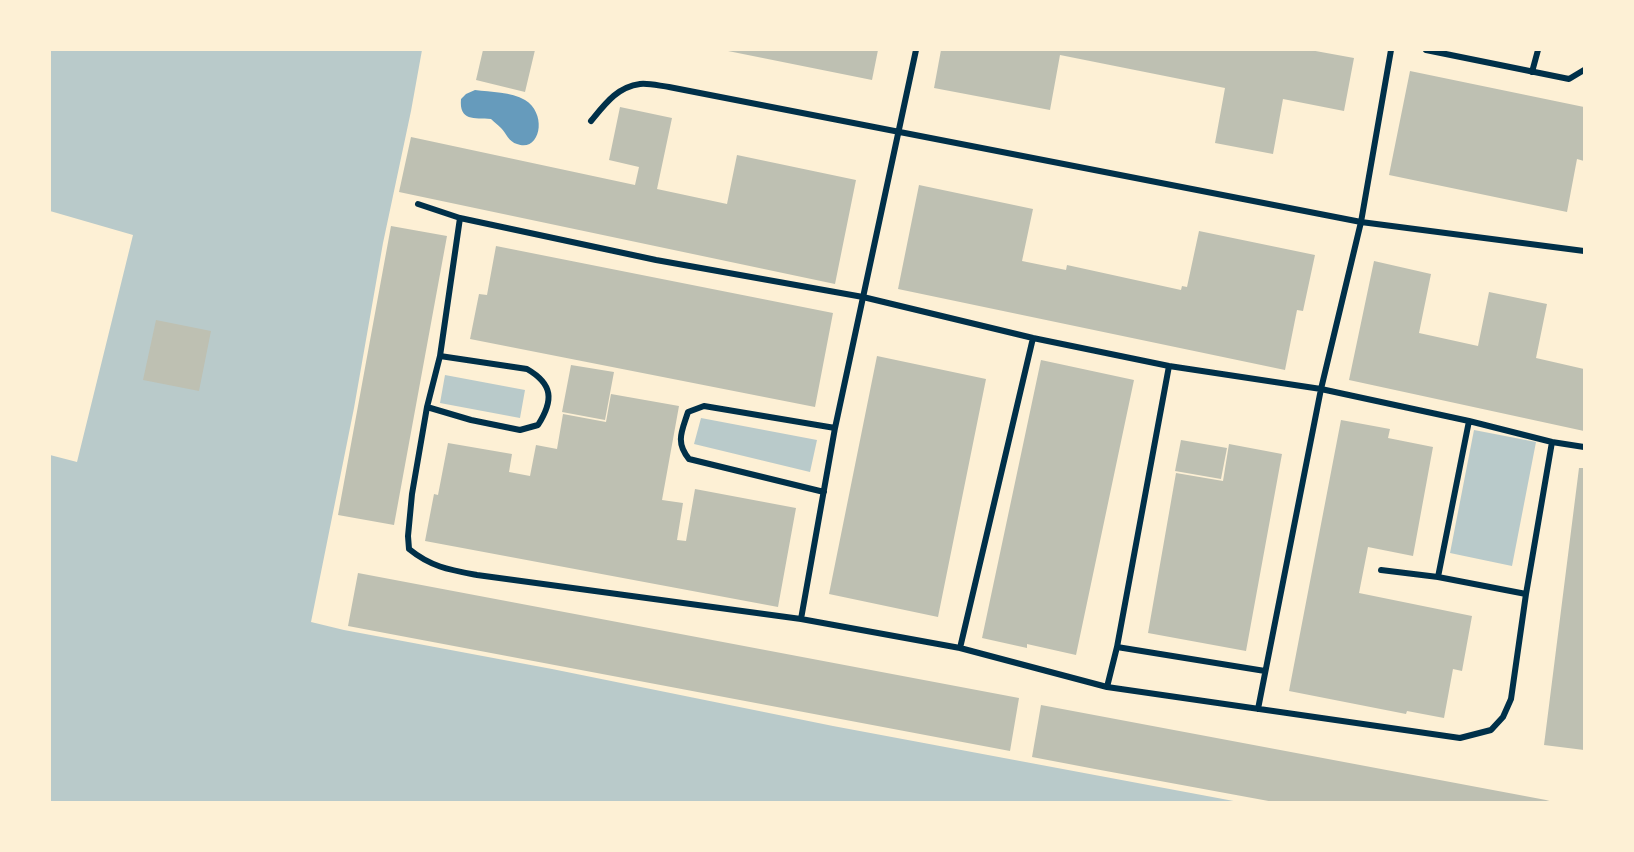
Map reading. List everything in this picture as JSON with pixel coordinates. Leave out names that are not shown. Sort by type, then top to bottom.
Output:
[{"type":"street","points":[[801,619],[835,428],[916,50]]},
{"type":"street","points":[[1258,710],[1322,389],[1361,222],[1391,50]]},
{"type":"street","points":[[1426,50],[1569,79],[1584,70]]},
{"type":"street","points":[[1532,72],[1538,50]]},
{"type":"street","points":[[591,121],[611,97],[624,89],[642,83],[1361,222],[1584,251]]},
{"type":"street","points":[[418,204],[460,218],[656,260],[863,297],[1033,338],[1169,366],[1322,389],[1469,421],[1552,442],[1584,447]]},
{"type":"street","points":[[460,218],[440,356],[427,407],[412,494],[408,536],[410,549],[422,559],[442,568],[801,619],[960,648],[1107,687],[1461,738],[1491,730],[1503,717],[1511,699],[1552,442]]},
{"type":"street","points":[[960,648],[1033,338]]},
{"type":"street","points":[[427,407],[471,420],[520,430],[538,425],[545,414],[549,399],[546,386],[540,376],[527,369],[440,356]]},
{"type":"street","points":[[1107,687],[1117,647],[1169,366]]},
{"type":"street","points":[[824,492],[689,459],[682,450],[681,435],[688,412],[704,406],[835,428]]},
{"type":"street","points":[[1438,577],[1469,421]]},
{"type":"street","points":[[1381,570],[1438,577],[1526,594]]},
{"type":"street","points":[[1117,647],[1265,671]]},
{"type":"shaded area","points":[[50,50],[422,50],[311,622],[833,726],[1239,802],[50,802],[50,455],[77,462],[133,235],[50,211]]},
{"type":"shaded area","points":[[445,375],[525,390],[520,418],[440,403]]},
{"type":"shaded area","points":[[701,418],[817,440],[810,472],[694,444]]},
{"type":"shaded area","points":[[1474,430],[1536,442],[1512,566],[1450,553]]},
{"type":"water","points":[[475,90],[507,94],[525,100],[537,114],[539,122],[536,138],[525,145],[517,144],[491,119],[465,115],[462,111],[461,99]]},
{"type":"building","points":[[483,50],[535,50],[525,92],[476,80]]},
{"type":"building","points":[[728,50],[878,50],[872,80]]},
{"type":"building","points":[[941,50],[1310,50],[1354,58],[1344,111],[1283,99],[1273,154],[1215,143],[1225,88],[1060,55],[1050,110],[934,88]]},
{"type":"building","points":[[1410,71],[1584,107],[1584,161],[1577,159],[1567,212],[1389,175]]},
{"type":"building","points":[[620,107],[672,118],[657,189],[727,204],[737,155],[856,180],[835,284],[399,192],[411,137],[635,185],[639,167],[609,160]]},
{"type":"building","points":[[919,185],[1033,209],[1022,261],[1066,270],[1067,265],[1181,290],[1182,286],[1187,287],[1199,231],[1315,255],[1303,311],[1297,310],[1285,370],[898,289]]},
{"type":"building","points":[[391,226],[447,236],[394,525],[338,515]]},
{"type":"building","points":[[496,246],[833,313],[815,407],[470,339],[479,294],[487,295]]},
{"type":"building","points":[[1374,261],[1431,274],[1419,333],[1478,346],[1489,292],[1547,304],[1536,358],[1584,369],[1584,431],[1349,380]]},
{"type":"building","points":[[156,320],[211,331],[199,391],[143,380]]},
{"type":"building","points":[[877,356],[986,379],[938,617],[829,594]]},
{"type":"building","points":[[1041,360],[1134,380],[1076,655],[1027,644],[1027,648],[982,638]]},
{"type":"building","points":[[571,365],[614,372],[605,420],[562,412]]},
{"type":"building","points":[[611,394],[679,406],[662,500],[683,503],[677,540],[686,541],[695,489],[796,508],[778,607],[425,541],[434,494],[438,495],[448,443],[512,454],[509,472],[530,476],[536,445],[557,449],[563,414],[606,422]]},
{"type":"building","points":[[1341,420],[1390,429],[1388,438],[1433,447],[1413,556],[1368,547],[1359,593],[1472,616],[1462,671],[1453,669],[1444,718],[1407,711],[1406,714],[1289,691]]},
{"type":"building","points":[[1181,440],[1227,448],[1221,479],[1175,471]]},
{"type":"building","points":[[1229,444],[1282,454],[1246,651],[1148,633],[1176,473],[1223,481]]},
{"type":"building","points":[[1579,468],[1584,468],[1584,750],[1544,745]]},
{"type":"building","points":[[358,573],[1019,698],[1010,751],[348,626]]},
{"type":"building","points":[[1041,705],[1553,802],[1274,802],[1095,769],[1032,757]]}]
